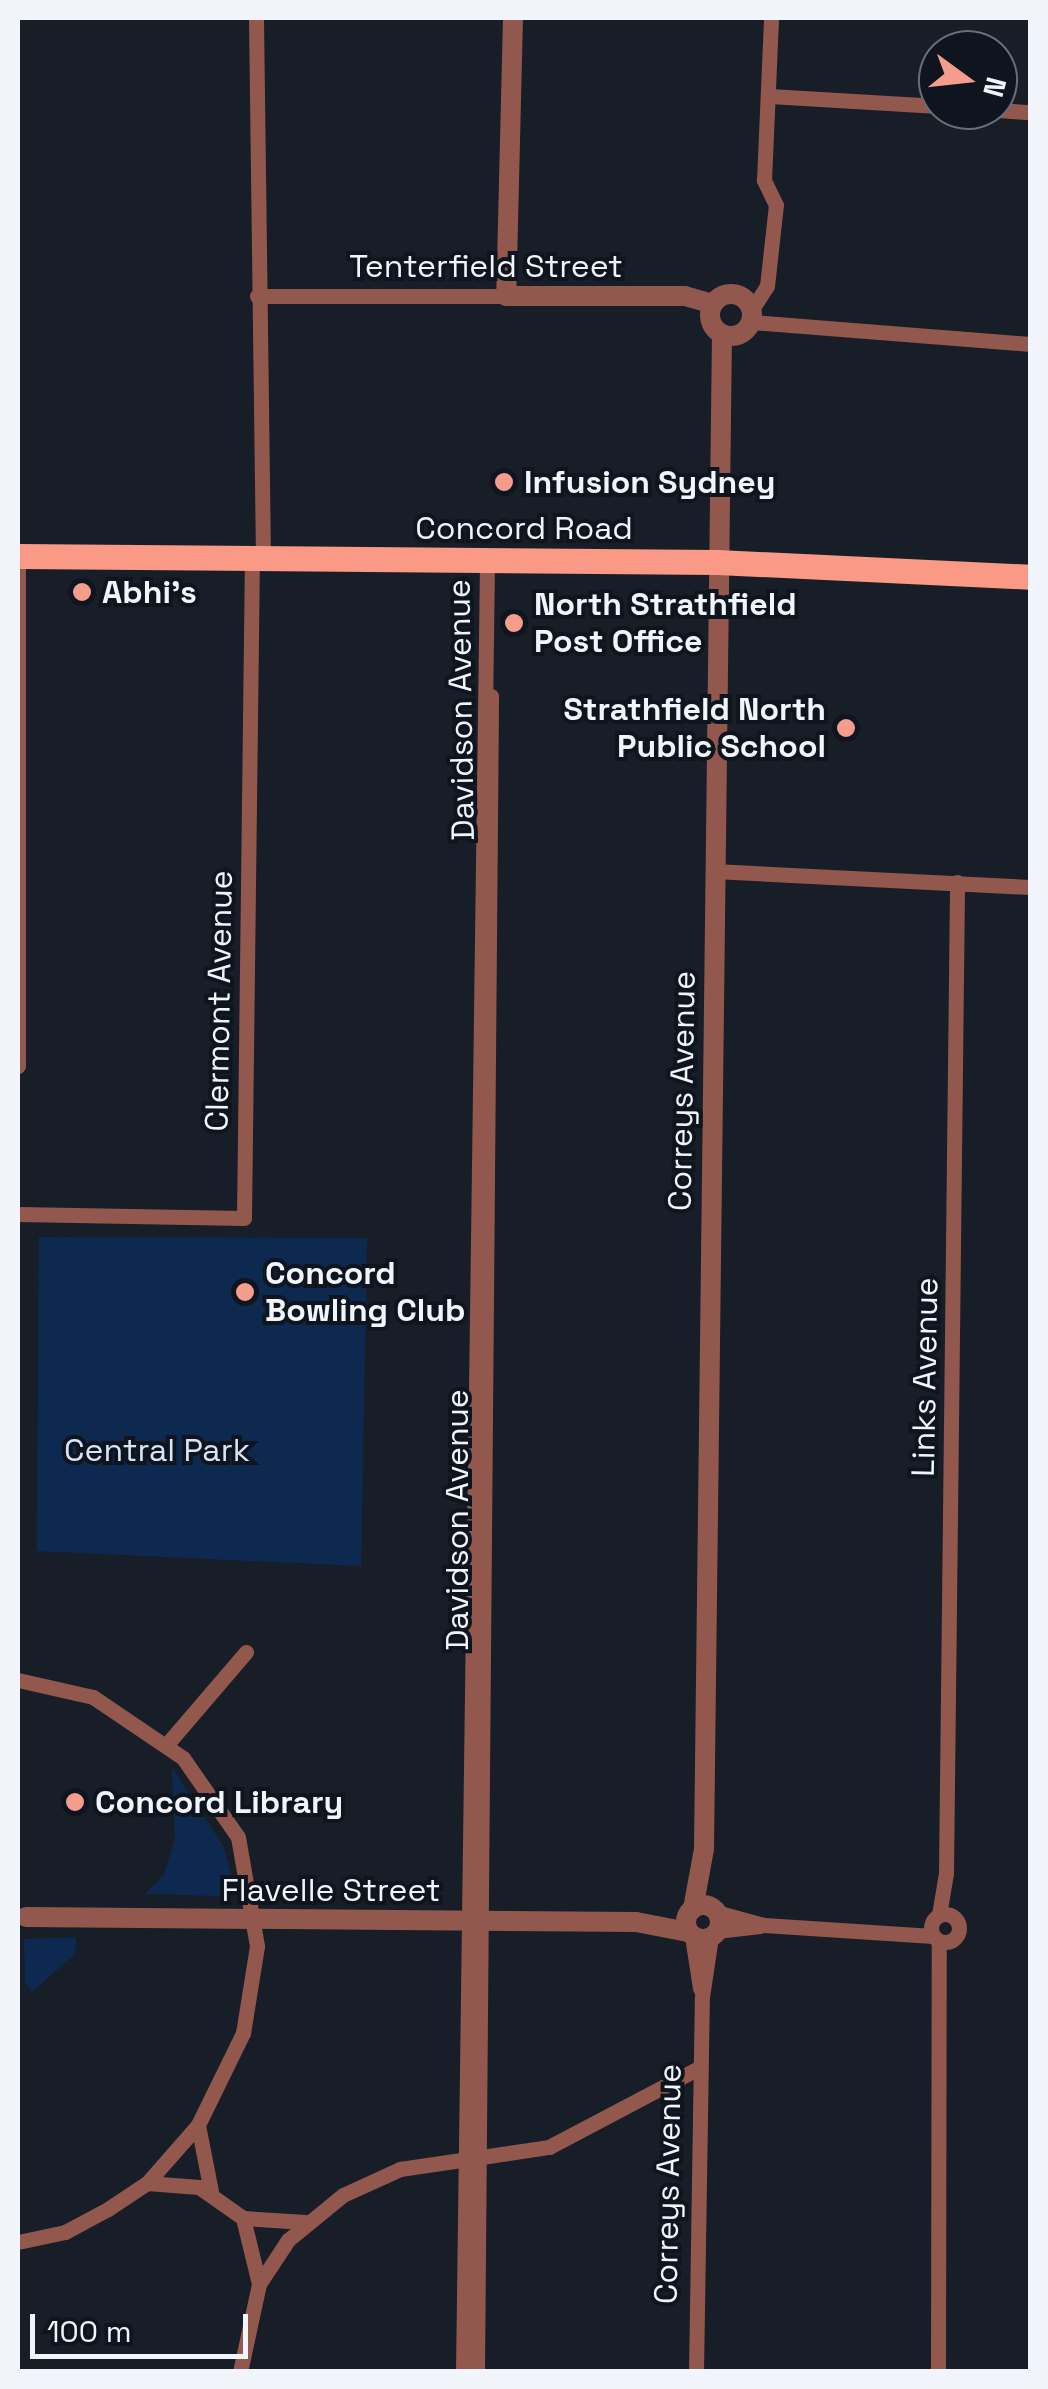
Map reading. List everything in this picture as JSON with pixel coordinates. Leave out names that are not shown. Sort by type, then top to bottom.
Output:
[{"type":"main road","name":"Concord Road","points":[[18,556],[717,562],[1030,577]]},
{"type":"street","points":[[256,18],[258,557]]},
{"type":"street","points":[[506,296],[513,18]]},
{"type":"street","points":[[771,18],[764,180],[776,205],[765,294],[751,315],[742,333],[722,334],[710,317],[714,304],[730,294],[751,315],[1030,344]]},
{"type":"street","points":[[770,96],[918,105]]},
{"type":"street","name":"Tenterfield Street","points":[[257,296],[685,296],[714,304]]},
{"type":"street","name":"Correys Avenue","points":[[696,2372],[722,334]]},
{"type":"street","name":"Clermont Avenue","points":[[18,1214],[244,1218],[258,557]]},
{"type":"street","name":"Davidson Avenue","points":[[478,2372],[473,2159],[474,1921],[487,560]]},
{"type":"street","points":[[18,569],[18,1066]]},
{"type":"street","points":[[714,871],[1030,887]]},
{"type":"street","name":"Links Avenue","points":[[938,2372],[957,882]]},
{"type":"street","points":[[168,1743],[246,1652]]},
{"type":"street","points":[[18,1680],[93,1697],[168,1743],[238,1837],[257,1919],[243,2033],[198,2125],[146,2183],[65,2232],[18,2242]]},
{"type":"street","name":"Flavelle Street","points":[[20,1916],[942,1928]]},
{"type":"street","points":[[240,2372],[259,2284],[305,2222],[372,2180],[582,2135],[699,2068]]},
{"type":"street","points":[[198,2125],[210,2192]]},
{"type":"street","name":"Davidson Avenue","points":[[463,2372],[473,2159]]},
{"type":"street","points":[[146,2183],[210,2192],[243,2218],[305,2222]]},
{"type":"street","points":[[243,2218],[259,2284]]},
{"type":"green space","name":"Central Park","points":[[39,1237],[367,1238],[361,1566],[37,1551]]},
{"type":"green space","points":[[172,1768],[224,1847],[233,1881],[223,1896],[145,1894],[164,1875],[175,1838]]},
{"type":"green space","points":[[76,1937],[75,1954],[32,1992],[25,1982],[24,1939]]},
{"type":"place","name":"Infusion Sydney","points":[[504,482]]},
{"type":"place","name":"Abhi's","points":[[82,592]]},
{"type":"place","name":"North Strathfield Post Office","points":[[514,623]]},
{"type":"place","name":"Strathfield North Public School","points":[[846,728]]},
{"type":"place","name":"Concord Bowling Club","points":[[245,1292]]},
{"type":"place","name":"Concord Library","points":[[75,1802]]}]
